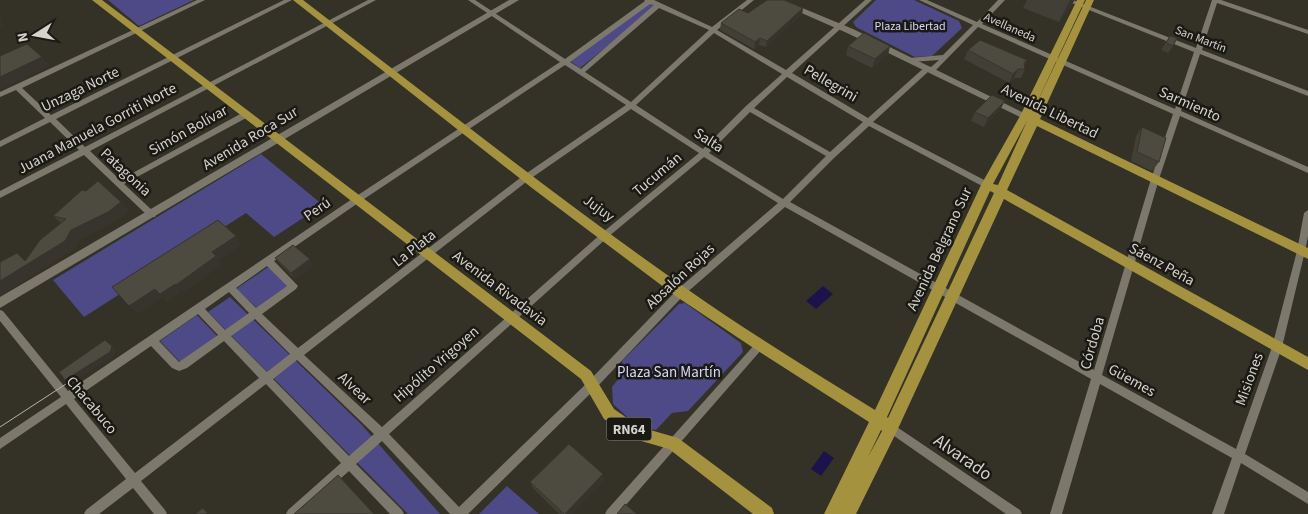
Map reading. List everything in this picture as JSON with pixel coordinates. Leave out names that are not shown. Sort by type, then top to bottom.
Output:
[{"type":"main road","name":"Avenida Rivadavia","points":[[96,0],[207,86],[358,198],[586,375],[605,409],[632,431],[673,443],[766,514]]},
{"type":"main road","name":"Jujuy","points":[[297,0],[527,177],[681,292],[759,346],[891,428]]},
{"type":"main road","name":"Avenida Roca Sur","points":[[0,303],[515,0]]},
{"type":"main road","name":"Avenida Libertad","points":[[776,0],[839,26],[930,69],[1305,253]]},
{"type":"main road","name":"Avenida Belgrano Sur","points":[[832,514],[877,420],[1000,192],[1030,118],[1084,3]]},
{"type":"main road","name":"Avenida Belgrano Sur","points":[[848,514],[891,428],[987,185],[1030,118]]},
{"type":"main road","name":"Pellegrini","points":[[987,185],[1000,192]]},
{"type":"main road","name":"Sáenz Peña","points":[[1000,192],[1308,364]]},
{"type":"street","points":[[0,95],[202,0]]},
{"type":"street","name":"Unzaga Norte","points":[[0,144],[289,0]]},
{"type":"street","points":[[207,86],[373,0]]},
{"type":"street","name":"Salta","points":[[471,0],[704,153],[784,203],[945,294]]},
{"type":"street","name":"La Plata","points":[[90,514],[527,177],[632,105],[713,30],[751,0]]},
{"type":"street","name":"Tucumán","points":[[511,318],[605,235],[704,153],[748,108],[869,0]]},
{"type":"street","name":"Avellaneda","points":[[922,0],[1057,60]]},
{"type":"street","name":"Absalón Rojas","points":[[459,514],[592,385],[681,292],[784,203],[830,156],[930,69],[1002,0]]},
{"type":"street","name":"San Martín","points":[[1067,0],[1084,3],[1308,94]]},
{"type":"street","points":[[1178,114],[1197,49],[1215,0],[1308,32]]},
{"type":"street","points":[[581,72],[651,2]]},
{"type":"street","name":"Pellegrini","points":[[651,2],[713,30],[870,123],[987,185]]},
{"type":"street","name":"Perú","points":[[0,444],[358,198],[566,62],[651,2]]},
{"type":"street","points":[[911,60],[943,57]]},
{"type":"street","name":"Sarmiento","points":[[1057,60],[1308,170]]},
{"type":"street","name":"Juana Manuela Gorriti Norte","points":[[0,195],[207,86]]},
{"type":"street","name":"Patagonia","points":[[17,87],[152,215]]},
{"type":"street","points":[[748,108],[830,156]]},
{"type":"street","name":"Córdoba","points":[[1056,514],[1098,378],[1155,179],[1178,114]]},
{"type":"street","name":"Simón Bolívar","points":[[118,184],[246,115]]},
{"type":"street","name":"Misiones","points":[[1218,514],[1277,347],[1305,253],[1308,212]]},
{"type":"street","points":[[152,340],[179,367],[293,286],[268,261]]},
{"type":"street","name":"Alvear","points":[[229,287],[298,355],[381,432],[459,514]]},
{"type":"street","name":"Güemes","points":[[945,294],[1238,455],[1308,498]]},
{"type":"street","points":[[198,308],[264,379],[398,514]]},
{"type":"street","name":"Chacabuco","points":[[0,314],[162,514]]},
{"type":"street","name":"Hipólito Yrigoyen","points":[[292,514],[381,432],[511,318]]},
{"type":"street","name":"RN64","points":[[673,443],[759,346]]},
{"type":"street","name":"Alvarado","points":[[891,428],[1016,514]]},
{"type":"street","points":[[611,514],[673,443]]},
{"type":"green space","points":[[108,0],[194,0],[139,26]]},
{"type":"green space","name":"Plaza Libertad","points":[[876,0],[914,0],[959,21],[962,28],[932,56],[915,57],[856,27],[853,22]]},
{"type":"green space","points":[[650,2],[658,6],[580,68],[567,59]]},
{"type":"green space","points":[[261,154],[323,205],[274,237],[246,213],[84,317],[53,280]]},
{"type":"green space","points":[[268,267],[289,285],[257,308],[236,289]]},
{"type":"green space","points":[[230,297],[361,424],[440,514],[408,514],[208,312]]},
{"type":"green space","name":"Plaza San Martín","points":[[685,303],[741,343],[743,352],[688,411],[672,413],[656,430],[638,427],[613,404],[612,387],[623,373],[622,361],[679,304]]},
{"type":"green space","points":[[197,315],[217,336],[181,363],[160,341]]},
{"type":"green space","points":[[507,486],[539,514],[479,514]]},
{"type":"shaded area","points":[[823,286],[833,294],[816,309],[806,301]]},
{"type":"shaded area","points":[[824,451],[834,458],[821,476],[811,469]]},
{"type":"building","points":[[767,0],[784,0],[803,8],[767,41],[760,38],[755,42],[721,23],[739,9],[748,13]]},
{"type":"building","points":[[864,33],[890,46],[875,59],[848,46]]},
{"type":"building","points":[[1170,36],[1177,38],[1173,46],[1166,43]]},
{"type":"building","points":[[980,40],[1027,60],[1024,63],[1025,69],[1018,69],[1013,74],[968,50]]},
{"type":"building","points":[[27,44],[42,57],[0,77],[0,56]]},
{"type":"building","points":[[992,95],[1005,101],[988,118],[975,112]]},
{"type":"building","points":[[1142,127],[1166,138],[1159,162],[1137,152]]},
{"type":"building","points":[[98,181],[121,202],[108,212],[71,230],[65,241],[0,281],[0,262],[17,253],[25,261],[40,240],[66,219],[53,216],[82,190],[86,191]]},
{"type":"building","points":[[218,220],[236,236],[212,252],[216,256],[176,285],[160,294],[155,289],[129,306],[112,287]]},
{"type":"building","points":[[293,245],[310,259],[291,273],[275,258]]},
{"type":"building","points":[[504,285],[520,297],[514,303],[497,291]]},
{"type":"building","points":[[105,340],[112,346],[110,352],[65,380],[59,372]]},
{"type":"building","points":[[569,444],[603,474],[564,514],[530,482]]},
{"type":"building","points":[[338,475],[374,514],[294,514]]},
{"type":"building","points":[[625,504],[637,514],[617,514]]},
{"type":"building","points":[[203,508],[208,514],[195,514]]},
{"type":"tram line","points":[[0,427],[69,382]]}]
